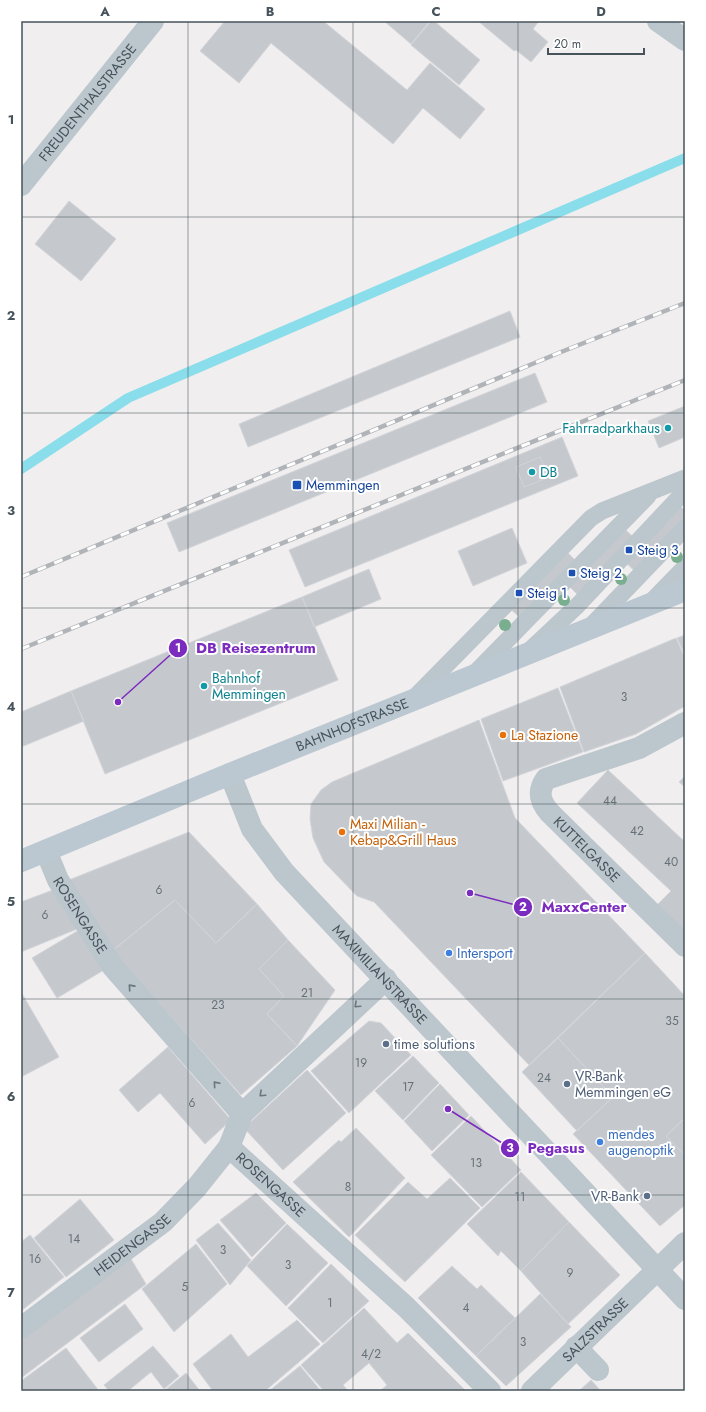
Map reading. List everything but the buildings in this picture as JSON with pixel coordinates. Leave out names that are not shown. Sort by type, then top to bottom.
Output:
[{"type":"street","name":"FREUDENTHALSTRASSE","points":[[24,173],[154,21]]},
{"type":"street","points":[[658,21],[685,40]]},
{"type":"street","name":"BAHNHOFSTRASSE","points":[[21,861],[411,700],[527,653],[586,632],[685,590]]},
{"type":"street","name":"KUTTELGASSE","points":[[685,724],[639,748],[546,779],[541,786],[540,796],[542,804],[685,946]]},
{"type":"street","name":"MAXIMILIANSTRASSE","points":[[230,774],[252,829],[284,872],[685,1299]]},
{"type":"street","name":"ROSENGASSE","points":[[46,851],[58,880],[113,967],[242,1114],[229,1147],[406,1307],[490,1391]]},
{"type":"street","points":[[242,1114],[386,979]]},
{"type":"street","name":"HEIDENGASSE","points":[[21,1328],[163,1222],[197,1187],[229,1147]]},
{"type":"street","name":"SALZSTRASSE","points":[[532,1391],[685,1243]]},
{"type":"street","points":[[576,1348],[598,1370]]},
{"type":"lane","points":[[411,700],[591,518],[602,511],[685,478]]},
{"type":"lane","points":[[527,653],[578,605],[685,491]]},
{"type":"lane","points":[[472,676],[652,492]]},
{"type":"lane","points":[[586,632],[685,528]]},
{"type":"lane","points":[[648,605],[685,567]]},
{"type":"waterway","points":[[21,469],[128,398],[685,158]]},
{"type":"railway","points":[[21,577],[561,352],[685,303]]},
{"type":"railway","points":[[21,649],[685,380]]},
{"type":"place","name":"Fahrradparkhaus","points":[[668,428]]},
{"type":"place","name":"DB","points":[[532,472]]},
{"type":"place","name":"Memmingen","points":[[297,485]]},
{"type":"place","name":"Steig 3","points":[[629,550]]},
{"type":"place","name":"Steig 2","points":[[572,573]]},
{"type":"place","name":"Steig 1","points":[[519,593]]},
{"type":"place","name":"Bahnhof Memmingen","points":[[204,686]]},
{"type":"place","name":"DB Reisezentrum","points":[[118,702]]},
{"type":"place","name":"La Stazione","points":[[503,735]]},
{"type":"place","name":"Maxi Milian - Kebap&Grill Haus","points":[[342,832]]},
{"type":"place","name":"MaxxCenter","points":[[470,893]]},
{"type":"place","name":"Intersport","points":[[449,953]]},
{"type":"place","name":"time solutions","points":[[386,1044]]},
{"type":"place","name":"VR-Bank Memmingen eG","points":[[567,1084]]},
{"type":"place","name":"Pegasus","points":[[448,1109]]},
{"type":"place","name":"mendes augenoptik","points":[[600,1142]]},
{"type":"place","name":"VR-Bank","points":[[647,1196]]}]
